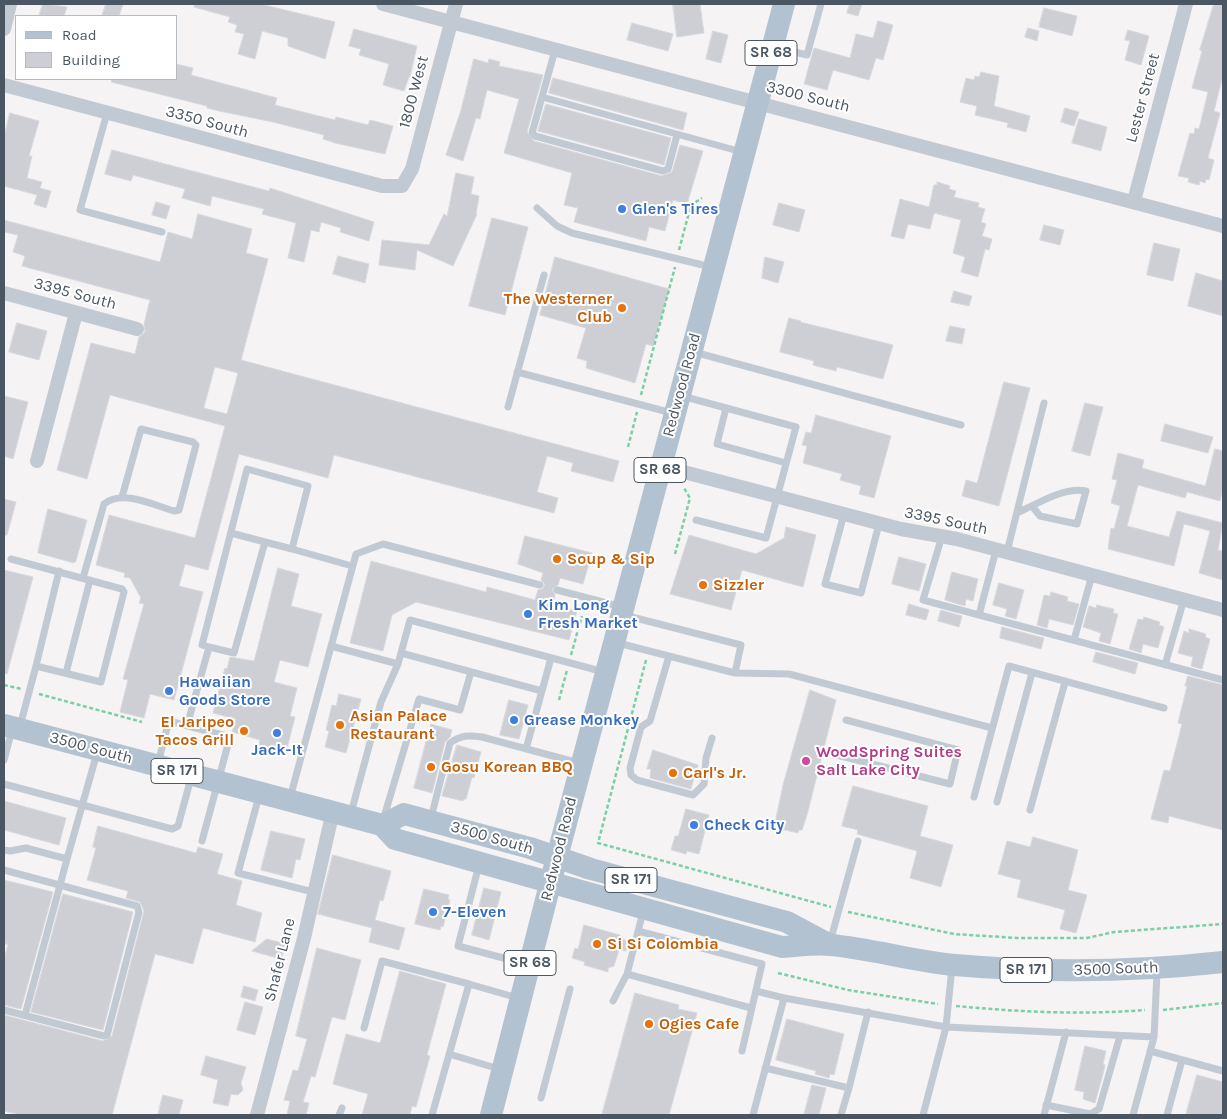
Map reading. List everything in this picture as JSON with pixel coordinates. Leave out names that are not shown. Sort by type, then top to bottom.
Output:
[{"type":"main road","name":"Redwood Road","points":[[491,1115],[581,764],[784,4]]},
{"type":"main road","name":"3500 South","points":[[12,727],[382,825],[396,839],[551,882],[641,920],[741,947],[830,944],[952,964],[1015,970],[1092,972],[1157,969],[1223,962]]},
{"type":"main road","name":"3500 South","points":[[382,825],[404,814],[557,857],[591,869],[787,922],[830,944]]},
{"type":"street","points":[[4,29],[10,4]]},
{"type":"street","name":"3300 South","points":[[383,4],[1223,226]]},
{"type":"street","name":"1800 West","points":[[402,186],[412,169],[456,4]]},
{"type":"street","name":"Lester Street","points":[[1134,202],[1186,4]]},
{"type":"street","name":"3350 South","points":[[4,85],[382,186],[402,186]]},
{"type":"street","name":"3395 South","points":[[4,293],[137,329]]},
{"type":"street","points":[[37,461],[76,313]]},
{"type":"street","name":"3395 South","points":[[661,466],[878,524],[942,536],[1223,610]]},
{"type":"street","name":"Shafer Lane","points":[[257,1115],[304,938],[313,892],[342,814]]},
{"type":"lane","points":[[772,46],[807,55],[821,4]]},
{"type":"lane","points":[[555,50],[532,133],[535,136],[663,171],[668,168],[677,135]]},
{"type":"lane","points":[[542,97],[744,153]]},
{"type":"lane","points":[[107,113],[80,210],[162,232]]},
{"type":"lane","points":[[537,208],[557,226],[572,233],[714,268]]},
{"type":"lane","points":[[508,407],[544,275]]},
{"type":"lane","points":[[691,352],[961,425]]},
{"type":"lane","points":[[517,372],[639,404],[677,404],[726,408],[796,427],[766,538],[696,520]]},
{"type":"lane","points":[[979,615],[1017,513],[1044,403]]},
{"type":"lane","points":[[726,408],[717,444],[786,463]]},
{"type":"lane","points":[[66,673],[104,504],[112,498],[122,497],[174,511],[178,510],[196,445],[193,442],[142,429],[122,497]]},
{"type":"lane","points":[[264,542],[234,653],[202,645],[247,469],[308,486],[292,549]]},
{"type":"lane","points":[[1017,513],[1032,506],[1075,488],[1086,491],[1077,524],[1040,516],[1032,506]]},
{"type":"lane","points":[[844,514],[825,584],[861,593],[878,524]]},
{"type":"lane","points":[[231,533],[352,566]]},
{"type":"lane","points":[[942,536],[923,600],[1223,680]]},
{"type":"lane","points":[[289,800],[356,554],[383,544],[540,585]]},
{"type":"lane","points":[[11,559],[122,589],[124,592],[101,682],[36,666]]},
{"type":"lane","points":[[4,760],[12,727],[36,666],[60,571]]},
{"type":"lane","points":[[1074,640],[1092,575]]},
{"type":"lane","points":[[557,590],[622,611],[742,645],[734,672]]},
{"type":"lane","points":[[1165,665],[1184,599]]},
{"type":"lane","points":[[342,814],[381,702],[398,664],[410,620],[606,673]]},
{"type":"lane","points":[[614,642],[734,672],[789,674],[992,728]]},
{"type":"lane","points":[[331,646],[398,664]]},
{"type":"lane","points":[[187,726],[209,647]]},
{"type":"lane","points":[[400,653],[542,690]]},
{"type":"lane","points":[[669,656],[650,721],[641,727],[630,768],[631,775],[637,780],[693,795],[704,784],[706,758],[712,738]]},
{"type":"lane","points":[[526,749],[551,658]]},
{"type":"lane","points":[[974,797],[1010,666],[1098,692],[1164,708]]},
{"type":"lane","points":[[382,825],[419,699],[460,710],[471,672]]},
{"type":"lane","points":[[997,802],[1032,673]]},
{"type":"lane","points":[[1030,810],[1065,682]]},
{"type":"lane","points":[[837,755],[950,784],[958,750],[846,720]]},
{"type":"lane","points":[[157,765],[169,721],[230,736],[202,841]]},
{"type":"lane","points":[[430,821],[450,743],[467,735],[482,737],[581,764]]},
{"type":"lane","points":[[25,1015],[98,750]]},
{"type":"lane","points":[[4,784],[176,829],[192,774]]},
{"type":"lane","points":[[260,793],[238,873],[313,892]]},
{"type":"lane","points":[[830,944],[858,842]]},
{"type":"lane","points":[[4,850],[10,851],[26,848],[67,859]]},
{"type":"lane","points":[[479,862],[458,946],[530,965]]},
{"type":"lane","points":[[4,870],[137,906],[139,909],[108,1031],[104,1036],[4,1010]]},
{"type":"lane","points":[[612,1001],[627,974],[641,920]]},
{"type":"lane","points":[[741,947],[762,964],[742,1051]]},
{"type":"lane","points":[[364,1028],[382,961],[521,999]]},
{"type":"lane","points":[[923,1115],[946,1027],[952,964]]},
{"type":"lane","points":[[1133,1115],[1154,1038],[1157,969]]},
{"type":"lane","points":[[627,974],[751,1008]]},
{"type":"lane","points":[[432,1115],[469,984]]},
{"type":"lane","points":[[541,1098],[570,989]]},
{"type":"lane","points":[[756,991],[784,998],[946,1027],[1154,1038]]},
{"type":"lane","points":[[753,1115],[784,998]]},
{"type":"lane","points":[[842,1115],[868,1012]]},
{"type":"lane","points":[[1044,1115],[1066,1032]]},
{"type":"lane","points":[[1046,1105],[1079,1114],[1090,1114],[1098,1109],[1120,1036]]},
{"type":"lane","points":[[1150,1051],[1223,1071]]},
{"type":"lane","points":[[449,1054],[503,1070]]},
{"type":"lane","points":[[1167,1115],[1182,1060]]},
{"type":"lane","points":[[765,1068],[849,1088]]},
{"type":"path","points":[[628,447],[691,205],[702,198]]},
{"type":"path","points":[[675,554],[690,498],[684,488]]},
{"type":"path","points":[[570,659],[582,616]]},
{"type":"path","points":[[646,660],[598,843],[839,909],[894,923],[954,934],[1017,938],[1087,938],[1114,932],[1223,924]]},
{"type":"path","points":[[559,700],[565,676]]},
{"type":"path","points":[[4,685],[19,689]]},
{"type":"path","points":[[43,695],[142,722]]},
{"type":"path","points":[[778,973],[848,990],[948,1005],[1004,1011],[1077,1013],[1155,1010],[1223,1003]]},
{"type":"building","points":[[43,4],[67,7],[64,15],[39,15]]},
{"type":"building","points":[[106,4],[123,4],[119,15],[102,15]]},
{"type":"building","points":[[195,4],[260,4],[335,22],[325,59],[288,46],[288,38],[262,31],[255,59],[238,54],[244,34],[235,32],[237,25],[228,22],[230,17],[194,7]]},
{"type":"building","points":[[673,4],[700,4],[704,33],[677,37]]},
{"type":"building","points":[[850,4],[862,4],[858,16],[847,13]]},
{"type":"building","points":[[1214,4],[1223,4],[1223,75],[1214,111],[1220,113],[1208,158],[1214,160],[1209,180],[1206,179],[1205,183],[1200,181],[1199,185],[1188,182],[1189,178],[1178,176],[1190,133],[1194,134],[1195,128],[1199,129],[1208,92],[1192,88],[1202,51],[1200,50]]},
{"type":"building","points":[[1044,8],[1077,16],[1072,36],[1039,27]]},
{"type":"building","points":[[878,21],[893,25],[883,60],[876,58],[869,80],[833,70],[827,90],[804,84],[814,48],[850,58],[856,34],[873,38]]},
{"type":"building","points":[[632,23],[673,34],[668,51],[627,40]]},
{"type":"building","points":[[1028,28],[1039,31],[1037,41],[1025,37]]},
{"type":"building","points":[[354,29],[417,46],[410,77],[404,91],[383,85],[389,64],[359,55],[361,49],[349,46]]},
{"type":"building","points":[[1128,30],[1149,36],[1141,65],[1125,60],[1130,41],[1125,40]]},
{"type":"building","points":[[713,31],[728,35],[721,63],[706,59]]},
{"type":"building","points":[[474,59],[488,63],[489,59],[500,62],[499,66],[543,75],[527,132],[534,141],[662,176],[672,172],[680,145],[703,151],[687,204],[673,200],[665,231],[649,227],[646,241],[574,222],[578,208],[564,205],[572,173],[504,153],[519,99],[487,90],[480,119],[476,118],[463,161],[446,155],[461,110]]},
{"type":"building","points":[[178,64],[193,68],[191,75],[277,98],[275,105],[335,120],[336,117],[368,125],[370,120],[393,126],[385,154],[335,143],[323,139],[324,135],[219,111],[207,108],[207,106],[111,82],[112,80],[178,80]]},
{"type":"building","points":[[981,72],[999,76],[994,106],[1030,116],[1026,132],[1007,127],[1008,123],[975,115],[977,106],[960,102],[966,78],[974,80],[975,76],[979,77]]},
{"type":"building","points":[[553,78],[687,113],[683,130],[549,93]]},
{"type":"building","points":[[546,104],[671,138],[664,165],[538,131]]},
{"type":"building","points":[[1065,108],[1079,112],[1074,126],[1061,122]]},
{"type":"building","points":[[10,113],[39,121],[29,156],[32,156],[27,178],[42,182],[40,188],[51,191],[46,208],[34,204],[37,195],[4,186],[4,137]]},
{"type":"building","points":[[1079,119],[1107,127],[1101,151],[1072,143]]},
{"type":"building","points":[[112,150],[269,191],[270,188],[374,222],[369,241],[340,232],[341,228],[321,222],[319,232],[311,230],[304,262],[288,258],[296,223],[262,214],[264,209],[212,196],[210,206],[182,198],[185,189],[133,175],[131,181],[105,174]]},
{"type":"building","points":[[456,173],[474,177],[471,194],[479,196],[477,214],[453,266],[417,250],[415,270],[379,265],[382,240],[429,245],[444,214],[447,216]]},
{"type":"building","points":[[937,182],[950,186],[949,189],[956,191],[954,197],[979,203],[978,207],[985,209],[981,222],[986,224],[982,236],[992,239],[989,250],[985,249],[978,277],[961,272],[965,257],[953,253],[961,220],[934,213],[930,229],[908,224],[904,239],[891,236],[900,199],[929,207],[934,185],[937,185]]},
{"type":"building","points":[[156,202],[170,206],[166,219],[152,215]]},
{"type":"building","points":[[779,203],[805,210],[799,232],[773,225]]},
{"type":"building","points":[[198,214],[252,229],[246,253],[268,259],[241,360],[619,461],[613,482],[571,471],[573,463],[547,456],[537,492],[558,498],[554,513],[334,455],[328,478],[239,454],[208,570],[185,564],[179,586],[203,592],[174,700],[150,694],[144,718],[120,712],[128,680],[123,679],[144,604],[139,603],[141,598],[130,578],[124,577],[125,573],[96,565],[109,515],[195,538],[225,426],[110,395],[87,479],[57,470],[91,343],[135,354],[139,337],[145,332],[144,324],[150,300],[22,266],[25,256],[13,252],[18,235],[4,232],[4,220],[160,262],[168,232],[192,239]],"holes":[[[215,367],[238,373],[227,414],[204,408]]]},
{"type":"building","points":[[492,218],[528,227],[505,315],[469,306]]},
{"type":"building","points":[[1044,225],[1064,230],[1060,245],[1040,240]]},
{"type":"building","points":[[1154,243],[1180,249],[1173,281],[1147,275]]},
{"type":"building","points":[[338,256],[369,264],[365,283],[333,274]]},
{"type":"building","points":[[555,257],[669,289],[653,346],[646,344],[635,383],[586,368],[587,361],[577,358],[586,328],[540,315]]},
{"type":"building","points":[[765,257],[784,262],[778,283],[762,278]]},
{"type":"building","points":[[1196,273],[1223,281],[1223,316],[1188,306]]},
{"type":"building","points":[[954,291],[972,296],[969,306],[951,302]]},
{"type":"building","points":[[789,318],[893,345],[883,379],[837,367],[836,371],[813,365],[814,361],[780,352]]},
{"type":"building","points":[[17,323],[47,331],[39,360],[9,352]]},
{"type":"building","points":[[950,326],[965,329],[962,344],[946,341]]},
{"type":"building","points":[[1004,382],[1030,388],[999,506],[962,496],[966,480],[977,483]]},
{"type":"building","points":[[4,396],[28,402],[13,459],[4,456]]},
{"type":"building","points":[[1085,403],[1103,407],[1090,456],[1072,451]]},
{"type":"building","points":[[816,415],[891,436],[874,498],[859,494],[861,486],[840,480],[842,474],[803,463],[807,446],[802,445],[806,432],[811,433]]},
{"type":"building","points":[[1165,424],[1213,437],[1208,453],[1161,441]]},
{"type":"building","points":[[1215,449],[1223,451],[1223,489],[1220,501],[1187,492],[1185,498],[1138,485],[1127,526],[1169,537],[1177,511],[1223,523],[1218,550],[1223,551],[1223,580],[1199,573],[1210,531],[1196,527],[1184,524],[1174,566],[1108,549],[1111,528],[1114,529],[1120,506],[1111,503],[1117,480],[1112,479],[1118,453],[1144,460],[1142,468],[1205,486]]},
{"type":"building","points":[[4,499],[16,502],[7,535],[4,535]]},
{"type":"building","points":[[48,509],[87,520],[74,563],[38,553]]},
{"type":"building","points":[[786,527],[816,535],[803,587],[742,570],[731,610],[670,594],[689,535],[756,554],[784,538]]},
{"type":"building","points":[[525,536],[592,553],[583,584],[560,578],[558,585],[552,589],[555,595],[553,605],[577,611],[569,640],[416,602],[392,615],[383,651],[350,643],[371,561],[486,592],[487,587],[535,600],[538,590],[543,589],[545,584],[541,580],[543,573],[518,564]]},
{"type":"building","points":[[899,557],[926,564],[919,591],[892,584]]},
{"type":"building","points":[[278,568],[299,574],[291,606],[322,614],[308,667],[280,660],[274,682],[297,688],[290,716],[295,717],[285,756],[258,750],[260,740],[232,732],[236,719],[213,713],[225,668],[227,669],[230,657],[254,661]]},
{"type":"building","points":[[4,570],[33,577],[7,674],[4,673]]},
{"type":"building","points":[[952,572],[978,579],[973,601],[966,599],[965,606],[945,600]]},
{"type":"building","points":[[999,583],[1024,590],[1016,619],[1005,616],[1007,609],[993,605]]},
{"type":"building","points":[[1051,592],[1068,597],[1067,601],[1079,604],[1073,625],[1049,619],[1047,628],[1037,625],[1044,595],[1050,596]]},
{"type":"building","points":[[909,604],[929,610],[926,620],[906,615]]},
{"type":"building","points":[[1097,605],[1114,609],[1113,613],[1118,614],[1110,644],[1099,641],[1101,633],[1083,627],[1089,606],[1096,608]]},
{"type":"building","points":[[941,610],[962,616],[959,627],[938,621]]},
{"type":"building","points":[[1144,617],[1160,622],[1159,625],[1164,627],[1158,648],[1143,644],[1141,653],[1129,649],[1138,619],[1143,620]]},
{"type":"building","points":[[1002,627],[1044,638],[1041,649],[1000,638]]},
{"type":"building","points":[[1189,629],[1206,634],[1205,637],[1210,639],[1202,669],[1191,666],[1193,657],[1178,653],[1184,631],[1189,633]]},
{"type":"building","points":[[1096,652],[1138,663],[1135,674],[1093,662]]},
{"type":"building","points":[[1188,676],[1223,685],[1223,830],[1169,816],[1168,823],[1151,819],[1164,770],[1170,771],[1182,724],[1178,723]]},
{"type":"building","name":"WoodSpring Suites Salt Lake City","points":[[810,690],[836,700],[807,815],[802,830],[799,830],[798,833],[777,828],[778,824],[775,823],[783,785]]},
{"type":"building","name":"Asian Palace Restaurant","points":[[339,694],[361,699],[346,753],[325,747],[329,731],[326,730],[332,705],[336,706]]},
{"type":"building","name":"Grease Monkey","points":[[509,700],[528,705],[519,739],[500,735]]},
{"type":"building","name":"Gosu Korean BBQ","points":[[431,724],[452,730],[450,737],[445,742],[432,793],[414,788]]},
{"type":"building","points":[[457,745],[481,752],[474,778],[472,777],[466,799],[463,801],[442,796]]},
{"type":"building","name":"Carl's Jr.","points":[[653,750],[698,765],[691,789],[650,778],[651,769],[647,769]]},
{"type":"building","points":[[853,786],[928,806],[920,836],[953,845],[941,887],[910,878],[917,851],[857,834],[858,830],[842,826]]},
{"type":"building","points":[[4,801],[66,818],[59,845],[4,830]]},
{"type":"building","name":"Check City","points":[[686,809],[709,815],[699,854],[687,851],[686,854],[671,850],[675,836],[678,836]]},
{"type":"building","points":[[98,826],[196,853],[198,847],[223,854],[217,874],[242,881],[236,905],[262,913],[255,942],[203,928],[193,964],[155,954],[112,1115],[21,1115],[4,1111],[4,1015],[103,1041],[112,1036],[144,911],[140,902],[126,898],[128,891],[87,880],[96,848],[93,847]]},
{"type":"building","points":[[271,831],[305,839],[300,860],[296,859],[292,878],[261,870]]},
{"type":"building","points":[[1033,837],[1078,850],[1068,890],[1087,895],[1076,933],[1060,929],[1065,910],[1017,897],[1021,880],[998,874],[1007,841],[1030,847]]},
{"type":"building","points":[[333,855],[391,871],[383,901],[380,900],[375,920],[405,928],[399,950],[369,942],[372,928],[318,914]]},
{"type":"building","points":[[4,880],[53,892],[21,1009],[4,1005],[4,959],[8,944],[4,944]]},
{"type":"building","name":"7-Eleven","points":[[484,888],[501,892],[489,940],[472,935]]},
{"type":"building","name":"7-Eleven","points":[[424,889],[449,895],[448,899],[450,900],[443,927],[441,926],[440,930],[415,924]]},
{"type":"building","points":[[63,894],[133,912],[103,1030],[31,1012]]},
{"type":"building","points":[[584,925],[620,935],[621,939],[628,941],[626,951],[619,950],[614,966],[608,968],[608,972],[584,965],[585,962],[572,958],[575,948],[578,949]]},
{"type":"building","points":[[267,939],[286,944],[281,959],[252,951]]},
{"type":"building","points":[[317,948],[361,960],[345,1020],[332,1017],[315,1077],[311,1076],[303,1102],[309,1103],[306,1115],[287,1115],[290,1101],[284,1100],[293,1070],[298,1071],[307,1039],[296,1036]]},
{"type":"building","points":[[400,971],[446,984],[427,1055],[430,1056],[416,1107],[412,1106],[410,1115],[362,1115],[368,1094],[333,1084],[346,1034],[380,1043]]},
{"type":"building","points":[[244,986],[258,990],[255,1001],[241,997]]},
{"type":"building","points":[[635,993],[679,1005],[678,1009],[697,1013],[669,1115],[602,1115]]},
{"type":"building","points":[[245,1002],[263,1007],[255,1035],[237,1030]]},
{"type":"building","points":[[787,1019],[844,1034],[834,1075],[830,1074],[829,1078],[815,1074],[816,1071],[776,1060]]},
{"type":"building","points":[[1085,1046],[1106,1051],[1103,1064],[1105,1065],[1095,1103],[1083,1099],[1084,1092],[1075,1090]]},
{"type":"building","points":[[206,1056],[246,1067],[241,1083],[243,1090],[238,1095],[231,1094],[228,1106],[213,1103],[218,1080],[201,1075]]},
{"type":"building","points":[[1197,1075],[1223,1082],[1223,1115],[1186,1115]]},
{"type":"building","points":[[812,1085],[826,1088],[819,1115],[804,1115]]},
{"type":"building","points":[[163,1095],[183,1100],[179,1115],[158,1115]]},
{"type":"place","name":"Glen's Tires","points":[[622,209]]},
{"type":"place","name":"The Westerner Club","points":[[622,308]]},
{"type":"place","name":"Soup & Sip","points":[[557,559]]},
{"type":"place","name":"Sizzler","points":[[703,585]]},
{"type":"place","name":"Kim Long Fresh Market","points":[[528,614]]},
{"type":"place","name":"Hawaiian Goods Store","points":[[169,691]]},
{"type":"place","name":"Grease Monkey","points":[[514,720]]},
{"type":"place","name":"Asian Palace Restaurant","points":[[340,725]]},
{"type":"place","name":"El Jaripeo Tacos Grill","points":[[244,731]]},
{"type":"place","name":"Jack-It","points":[[277,733]]},
{"type":"place","name":"WoodSpring Suites Salt Lake City","points":[[806,761]]},
{"type":"place","name":"Gosu Korean BBQ","points":[[431,767]]},
{"type":"place","name":"Carl's Jr.","points":[[673,773]]},
{"type":"place","name":"Check City","points":[[694,825]]},
{"type":"place","name":"7-Eleven","points":[[433,912]]},
{"type":"place","name":"Si Si Colombia","points":[[597,944]]},
{"type":"place","name":"Ogies Cafe","points":[[649,1024]]}]
